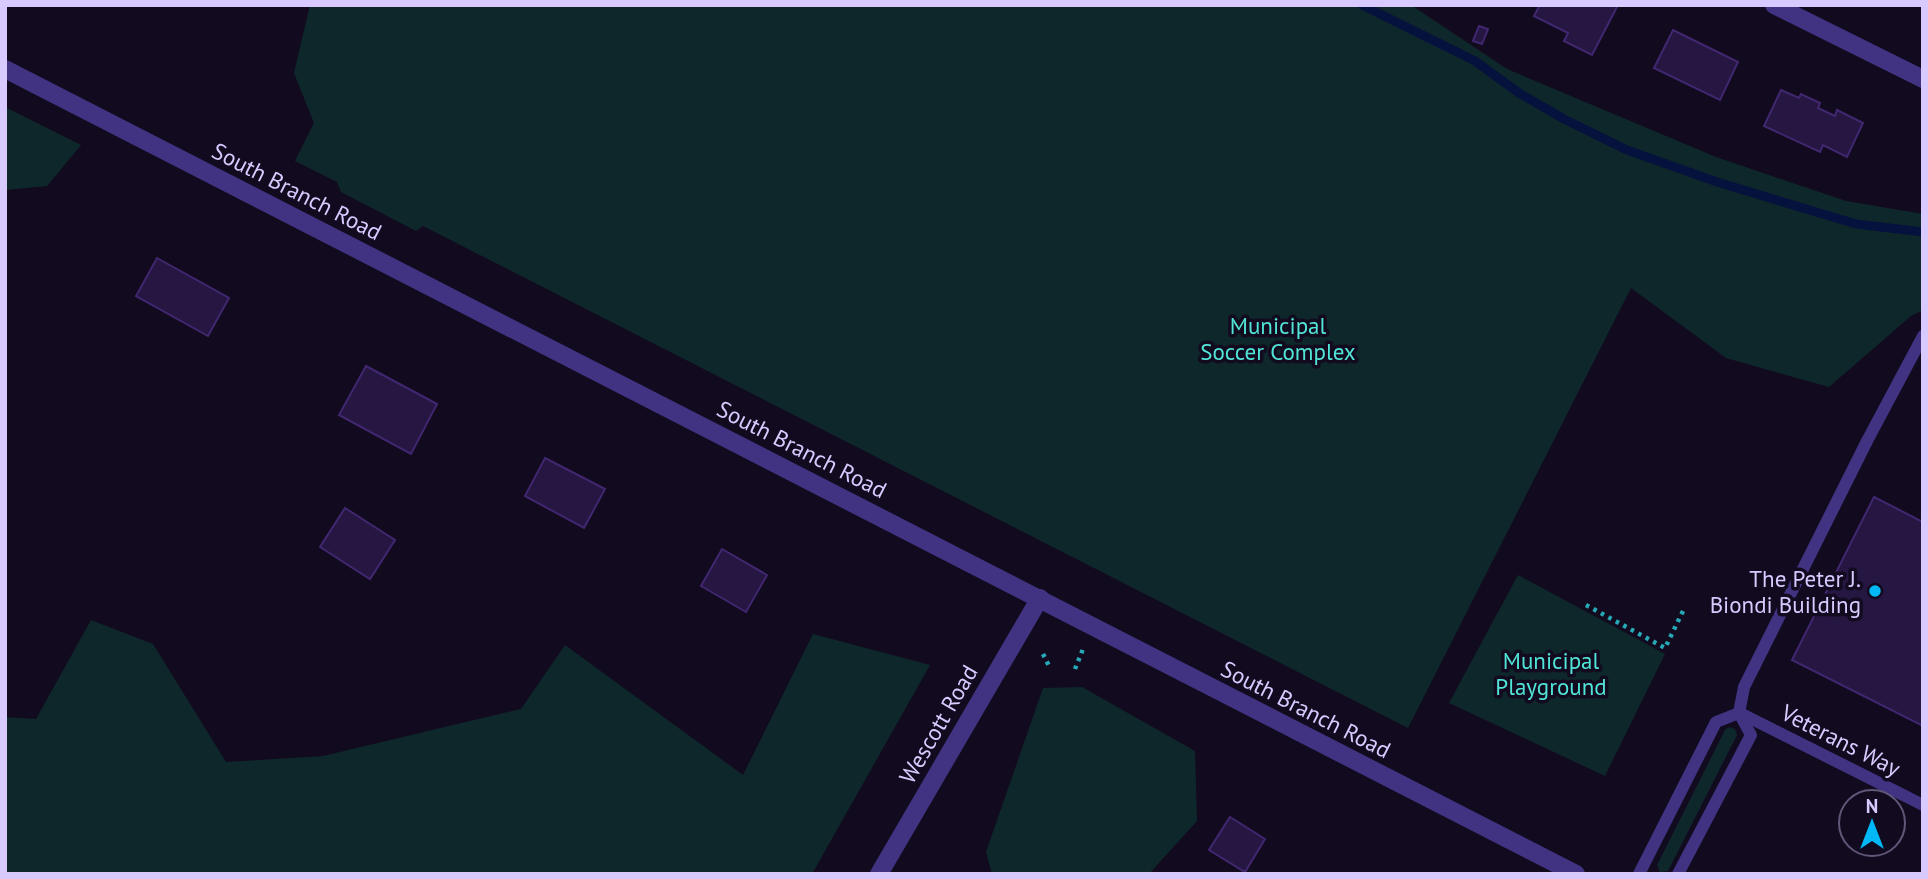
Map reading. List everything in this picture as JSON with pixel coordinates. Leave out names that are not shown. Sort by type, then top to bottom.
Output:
[{"type":"street","points":[[1774,5],[1923,79]]},
{"type":"street","name":"South Branch Road","points":[[5,69],[1576,874]]},
{"type":"street","name":"Wescott Road","points":[[879,874],[1040,598]]},
{"type":"lane","points":[[1678,874],[1751,735],[1739,713],[1744,687],[1867,441],[1923,337]]},
{"type":"lane","points":[[1639,874],[1716,722],[1739,713]]},
{"type":"lane","name":"Veterans Way","points":[[1739,713],[1923,805]]},
{"type":"path","points":[[1586,604],[1665,648],[1685,607]]},
{"type":"path","points":[[1075,669],[1083,649]]},
{"type":"path","points":[[1043,654],[1050,668]]},
{"type":"green space","name":"Municipal Soccer Complex","points":[[310,5],[1411,5],[1507,69],[1716,157],[1846,201],[1923,214],[1923,310],[1911,316],[1829,387],[1726,358],[1631,288],[1408,728],[423,226],[416,231],[341,192],[337,182],[295,161],[314,123],[294,73]]},
{"type":"green space","points":[[5,107],[81,145],[47,186],[5,190]]},
{"type":"green space","name":"Municipal Playground","points":[[1518,575],[1665,654],[1605,776],[1449,703]]},
{"type":"green space","points":[[91,620],[153,644],[226,762],[323,756],[521,709],[565,645],[743,775],[813,634],[930,665],[812,874],[5,874],[5,717],[36,719]]},
{"type":"green space","points":[[1082,687],[1195,751],[1197,821],[1149,874],[992,874],[986,852],[1043,688]]},
{"type":"green space","points":[[1729,727],[1735,729],[1737,735],[1668,871],[1660,872],[1657,865],[1725,730]]},
{"type":"building","points":[[1540,5],[1618,5],[1592,55],[1564,41],[1568,33],[1534,16]]},
{"type":"building","points":[[1479,26],[1488,29],[1482,44],[1473,41]]},
{"type":"building","points":[[1673,30],[1738,62],[1720,100],[1654,68]]},
{"type":"building","points":[[1781,90],[1799,98],[1801,94],[1820,103],[1818,108],[1835,116],[1837,110],[1863,123],[1847,157],[1823,145],[1820,152],[1764,126]]},
{"type":"building","points":[[157,258],[229,298],[208,336],[136,296]]},
{"type":"building","points":[[366,366],[437,404],[411,454],[339,415]]},
{"type":"building","points":[[545,458],[605,489],[584,528],[525,496]]},
{"type":"building","name":"The Peter J. Biondi Building","points":[[1874,497],[1923,522],[1923,726],[1792,660]]},
{"type":"building","points":[[345,508],[395,540],[370,579],[320,547]]},
{"type":"building","points":[[722,549],[767,575],[746,612],[701,586]]},
{"type":"building","points":[[1230,817],[1265,839],[1245,872],[1209,850]]},
{"type":"waterway","points":[[1362,5],[1475,61],[1519,93],[1627,150],[1717,182],[1856,224],[1923,232]]},
{"type":"place","name":"The Peter J. Biondi Building","points":[[1875,591]]}]
